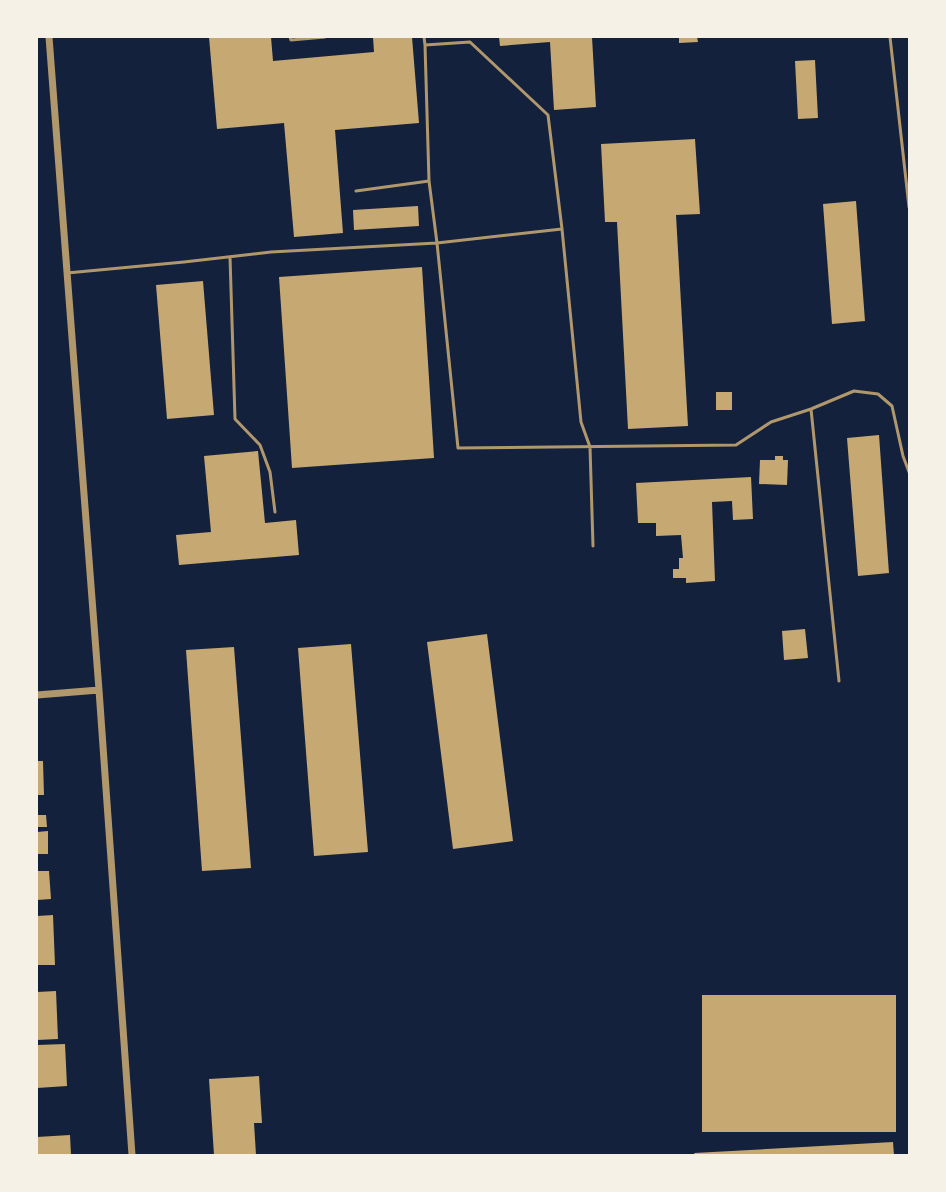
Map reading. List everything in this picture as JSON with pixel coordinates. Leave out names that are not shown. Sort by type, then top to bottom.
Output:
[{"type":"street","points":[[49,37],[100,690],[132,1155]]},
{"type":"street","points":[[37,695],[100,690]]},
{"type":"lane","points":[[290,37],[291,40],[325,37]]},
{"type":"lane","points":[[424,37],[430,181],[458,448],[736,445],[771,422],[811,409],[854,391],[878,394],[892,406],[903,456],[909,472]]},
{"type":"lane","points":[[890,37],[909,207]]},
{"type":"lane","points":[[425,45],[470,42],[548,115],[562,229],[581,422],[590,447],[593,546]]},
{"type":"lane","points":[[356,191],[430,181]]},
{"type":"lane","points":[[68,273],[270,252],[437,243],[562,229]]},
{"type":"lane","points":[[230,257],[234,419],[260,445],[270,472],[275,512]]},
{"type":"lane","points":[[811,409],[839,681]]},
{"type":"building","points":[[209,37],[271,37],[273,61],[374,52],[373,37],[412,37],[419,123],[335,130],[343,233],[294,237],[284,123],[217,129]]},
{"type":"building","points":[[499,37],[592,37],[596,107],[554,110],[550,42],[500,46]]},
{"type":"building","points":[[679,37],[697,37],[698,42],[679,43]]},
{"type":"building","points":[[815,60],[818,118],[798,119],[795,61]]},
{"type":"building","points":[[695,139],[700,214],[676,215],[688,426],[628,429],[617,222],[605,222],[601,144]]},
{"type":"building","points":[[856,201],[865,321],[832,324],[823,204]]},
{"type":"building","points":[[418,206],[419,226],[354,230],[353,210]]},
{"type":"building","points":[[422,267],[434,458],[292,468],[279,277]]},
{"type":"building","points":[[203,281],[214,415],[167,419],[156,285]]},
{"type":"building","points":[[716,392],[732,392],[732,410],[716,410]]},
{"type":"building","points":[[879,435],[889,573],[858,576],[847,438]]},
{"type":"building","points":[[258,451],[265,523],[296,520],[299,555],[179,565],[176,535],[211,532],[204,456]]},
{"type":"building","points":[[775,456],[783,456],[783,460],[788,460],[787,485],[759,484],[760,460],[775,460]]},
{"type":"building","points":[[751,477],[753,519],[733,520],[732,501],[712,502],[715,581],[686,583],[686,578],[673,578],[673,569],[679,569],[679,558],[683,558],[681,535],[656,536],[656,523],[638,523],[636,483]]},
{"type":"building","points":[[805,629],[808,658],[784,660],[782,631]]},
{"type":"building","points":[[487,634],[513,841],[453,849],[427,642]]},
{"type":"building","points":[[351,644],[368,852],[314,856],[298,648]]},
{"type":"building","points":[[234,647],[251,868],[202,871],[186,650]]},
{"type":"building","points":[[37,761],[43,761],[44,795],[37,795]]},
{"type":"building","points":[[37,815],[46,815],[47,827],[37,827]]},
{"type":"building","points":[[48,831],[48,854],[37,854],[37,832]]},
{"type":"building","points":[[37,871],[49,871],[51,899],[37,900]]},
{"type":"building","points":[[53,915],[55,965],[37,965],[37,916]]},
{"type":"building","points":[[56,991],[58,1039],[37,1040],[37,992]]},
{"type":"building","points":[[702,995],[896,995],[896,1132],[702,1132]]},
{"type":"building","points":[[65,1044],[67,1086],[37,1088],[37,1045]]},
{"type":"building","points":[[259,1076],[262,1123],[254,1123],[256,1155],[214,1155],[209,1079]]},
{"type":"building","points":[[70,1135],[71,1155],[37,1155],[37,1137]]},
{"type":"building","points":[[893,1142],[894,1155],[695,1155],[694,1153]]}]
